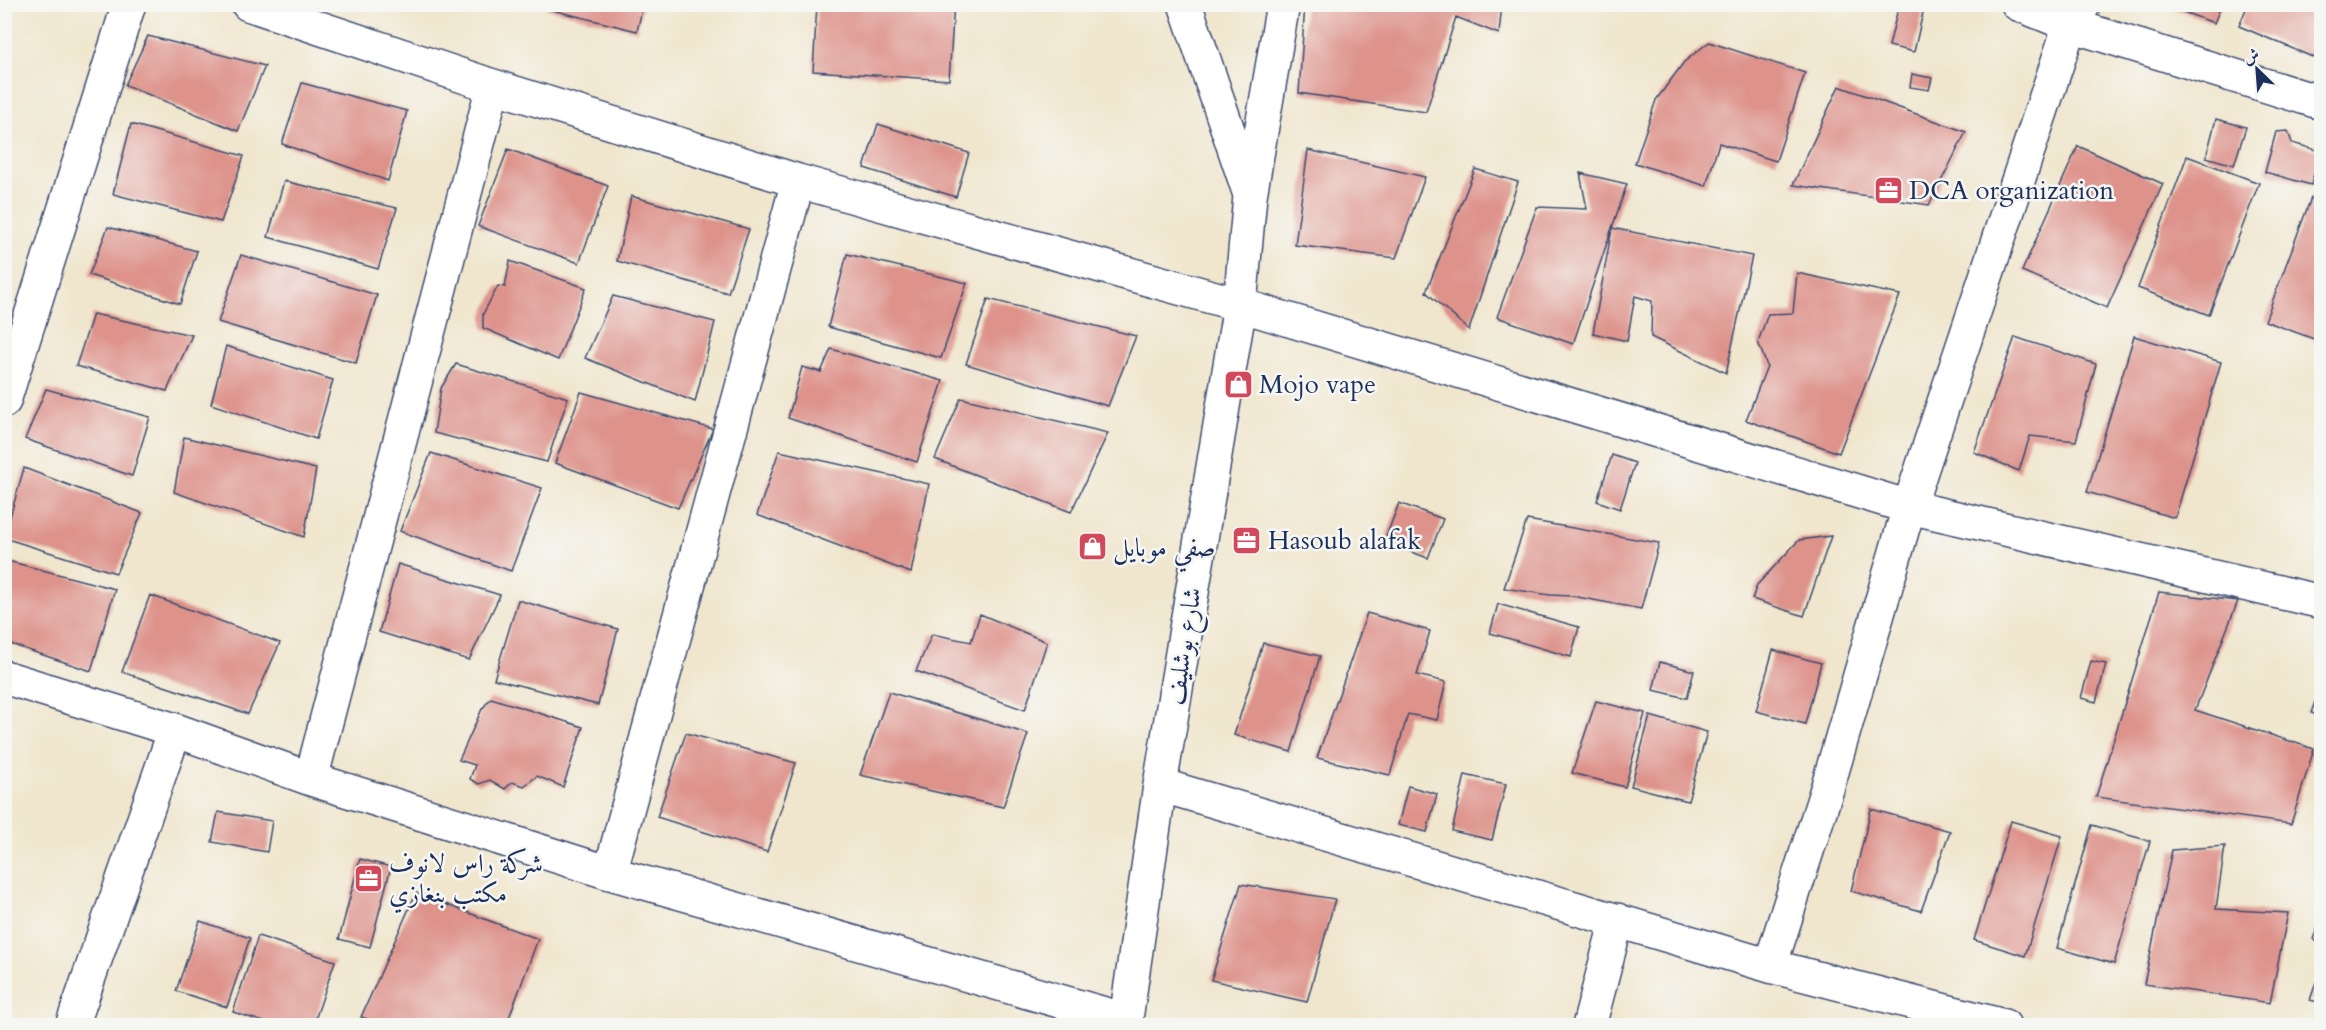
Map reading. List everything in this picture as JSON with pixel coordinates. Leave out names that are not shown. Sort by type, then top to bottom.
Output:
[{"type":"street","points":[[4,401],[129,4]]},
{"type":"street","points":[[248,4],[493,86],[798,181],[1240,305],[1909,507],[2322,602]]},
{"type":"street","points":[[1185,4],[1250,196]]},
{"type":"street","name":"شارع بوشليف","points":[[1126,1023],[1160,785],[1240,305],[1250,196],[1283,4]]},
{"type":"street","points":[[2018,4],[2077,15],[2322,103]]},
{"type":"street","points":[[1770,966],[1827,789],[1909,507],[2077,15]]},
{"type":"street","points":[[311,779],[493,86]]},
{"type":"street","points":[[610,873],[798,181]]},
{"type":"street","points":[[4,677],[175,730],[311,779],[610,873],[1126,1023]]},
{"type":"street","points":[[72,1026],[175,730]]},
{"type":"street","points":[[1160,785],[1770,966],[1924,1015],[2004,1026]]},
{"type":"street","points":[[1589,1026],[1617,920]]},
{"type":"building","points":[[542,4],[638,4],[643,6],[637,31],[548,9]]},
{"type":"building","points":[[817,4],[954,4],[949,80],[813,71]]},
{"type":"building","points":[[1305,4],[1502,4],[1499,34],[1456,17],[1426,112],[1299,93]]},
{"type":"building","points":[[1899,4],[1924,8],[1914,52],[1889,46]]},
{"type":"building","points":[[2161,4],[2222,4],[2214,23]]},
{"type":"building","points":[[2248,4],[2322,4],[2322,61],[2239,26]]},
{"type":"building","points":[[148,36],[265,66],[238,131],[125,85]]},
{"type":"building","points":[[1709,42],[1805,73],[1776,161],[1719,143],[1706,186],[1635,163],[1656,100],[1684,62]]},
{"type":"building","points":[[1912,74],[1932,78],[1929,90],[1910,87]]},
{"type":"building","points":[[302,83],[407,111],[388,181],[282,144]]},
{"type":"building","points":[[1839,86],[1966,132],[1929,205],[1793,185]]},
{"type":"building","points":[[2216,119],[2246,127],[2234,165],[2206,157]]},
{"type":"building","points":[[131,124],[244,156],[221,222],[113,194]]},
{"type":"building","points":[[878,124],[969,153],[956,197],[864,168]]},
{"type":"building","points":[[2288,131],[2292,143],[2320,151],[2311,185],[2265,172],[2276,132]]},
{"type":"building","points":[[2078,146],[2163,184],[2107,308],[2022,271]]},
{"type":"building","points":[[508,149],[608,186],[579,263],[478,226]]},
{"type":"building","points":[[1308,150],[1425,177],[1396,258],[1295,245]]},
{"type":"building","points":[[2187,156],[2259,183],[2209,315],[2138,288]]},
{"type":"building","points":[[1475,169],[1518,182],[1469,330],[1426,292]]},
{"type":"building","points":[[1580,173],[1627,184],[1573,344],[1497,317],[1537,207],[1587,209]]},
{"type":"building","points":[[284,181],[397,208],[378,269],[268,237]]},
{"type":"building","points":[[631,196],[749,229],[728,293],[617,261]]},
{"type":"building","points":[[2311,198],[2322,202],[2322,342],[2265,321]]},
{"type":"building","points":[[108,227],[197,251],[180,304],[89,275]]},
{"type":"building","points":[[1612,228],[1752,256],[1726,373],[1651,337],[1652,301],[1635,296],[1627,341],[1593,333]]},
{"type":"building","points":[[847,254],[967,283],[941,358],[828,327]]},
{"type":"building","points":[[241,255],[377,295],[356,363],[218,322]]},
{"type":"building","points":[[510,261],[586,288],[558,360],[483,328],[483,314],[498,286],[505,287]]},
{"type":"building","points":[[1797,273],[1900,295],[1839,453],[1746,420],[1767,366],[1758,342],[1768,314],[1793,313]]},
{"type":"building","points":[[613,296],[715,322],[695,402],[585,358]]},
{"type":"building","points":[[988,299],[1136,336],[1108,406],[966,364]]},
{"type":"building","points":[[93,314],[192,335],[167,391],[76,366]]},
{"type":"building","points":[[2134,336],[2221,362],[2175,518],[2087,492]]},
{"type":"building","points":[[2015,337],[2096,364],[2076,441],[2030,436],[2019,471],[1974,452]]},
{"type":"building","points":[[226,346],[333,380],[316,439],[211,404]]},
{"type":"building","points":[[831,349],[943,381],[917,462],[788,418],[802,367],[821,372]]},
{"type":"building","points":[[456,364],[568,398],[547,462],[434,433],[441,388]]},
{"type":"building","points":[[46,389],[150,417],[132,476],[25,439]]},
{"type":"building","points":[[581,392],[713,429],[678,508],[555,463]]},
{"type":"building","points":[[961,398],[1108,433],[1071,512],[935,459]]},
{"type":"building","points":[[184,437],[316,469],[304,537],[174,492]]},
{"type":"building","points":[[779,451],[929,484],[911,573],[757,515]]},
{"type":"building","points":[[431,453],[542,488],[511,571],[400,531]]},
{"type":"building","points":[[1612,455],[1635,463],[1620,509],[1597,501]]},
{"type":"building","points":[[24,468],[142,513],[116,573],[4,538]]},
{"type":"building","points":[[1399,503],[1443,519],[1428,558],[1384,542]]},
{"type":"building","points":[[1527,520],[1659,543],[1641,609],[1572,596],[1504,588]]},
{"type":"building","points":[[1831,536],[1804,616],[1752,599],[1757,585],[1799,540]]},
{"type":"building","points":[[4,560],[115,589],[91,671],[4,642]]},
{"type":"building","points":[[398,564],[500,595],[469,660],[379,632]]},
{"type":"building","points":[[2159,592],[2238,601],[2195,710],[2314,749],[2291,824],[2096,797]]},
{"type":"building","points":[[150,595],[280,643],[248,714],[122,672]]},
{"type":"building","points":[[518,600],[618,629],[598,705],[494,679]]},
{"type":"building","points":[[1498,604],[1579,627],[1571,657],[1490,633]]},
{"type":"building","points":[[1367,613],[1430,631],[1417,675],[1446,682],[1437,720],[1408,714],[1390,775],[1317,758]]},
{"type":"building","points":[[980,614],[1047,642],[1025,710],[916,671],[932,634],[971,642]]},
{"type":"building","points":[[1263,643],[1320,656],[1291,752],[1234,735]]},
{"type":"building","points":[[1773,650],[1821,663],[1805,724],[1756,711]]},
{"type":"building","points":[[2091,661],[2106,664],[2096,702],[2081,698]]},
{"type":"building","points":[[1660,662],[1694,671],[1687,698],[1653,690]]},
{"type":"building","points":[[2322,682],[2322,716],[2311,713]]},
{"type":"building","points":[[889,692],[1028,734],[1003,807],[860,775]]},
{"type":"building","points":[[491,698],[583,727],[563,787],[537,776],[524,786],[512,782],[505,789],[490,780],[479,784],[470,779],[475,765],[459,760],[482,709]]},
{"type":"building","points":[[1596,701],[1645,713],[1625,787],[1572,773]]},
{"type":"building","points":[[1650,716],[1707,732],[1688,801],[1631,786]]},
{"type":"building","points":[[686,733],[796,763],[767,852],[657,817]]},
{"type":"building","points":[[1465,775],[1506,784],[1492,840],[1452,831]]},
{"type":"building","points":[[1408,786],[1437,794],[1427,832],[1398,825]]},
{"type":"building","points":[[1871,809],[1950,831],[1921,911],[1851,891]]},
{"type":"building","points":[[218,812],[272,821],[267,852],[212,842]]},
{"type":"building","points":[[2011,821],[2062,836],[2025,956],[1974,940]]},
{"type":"building","points":[[2092,825],[2150,841],[2114,964],[2057,948]]},
{"type":"building","points":[[2225,846],[2216,909],[2288,913],[2270,1003],[2144,984],[2172,850]]},
{"type":"building","points":[[360,859],[391,867],[370,947],[339,939]]},
{"type":"building","points":[[1241,884],[1335,899],[1307,1002],[1211,980]]},
{"type":"building","points":[[416,893],[538,939],[506,1026],[392,1026],[361,1017]]},
{"type":"building","points":[[2322,917],[2322,946],[2313,939]]},
{"type":"building","points":[[200,921],[250,938],[227,1007],[176,991]]},
{"type":"building","points":[[258,936],[335,961],[313,1026],[276,1026],[233,1012]]},
{"type":"building","points":[[2322,965],[2322,1003],[2310,1000]]},
{"type":"place","name":"DCA organization","points":[[1888,190]]},
{"type":"place","name":"Mojo vape","points":[[1238,384]]},
{"type":"place","name":"Hasoub alafak","points":[[1247,540]]},
{"type":"place","name":"صفي موبايل","points":[[1092,547]]},
{"type":"place","name":"شركة راس لانوف مكتب بنغازي","points":[[368,878]]}]
